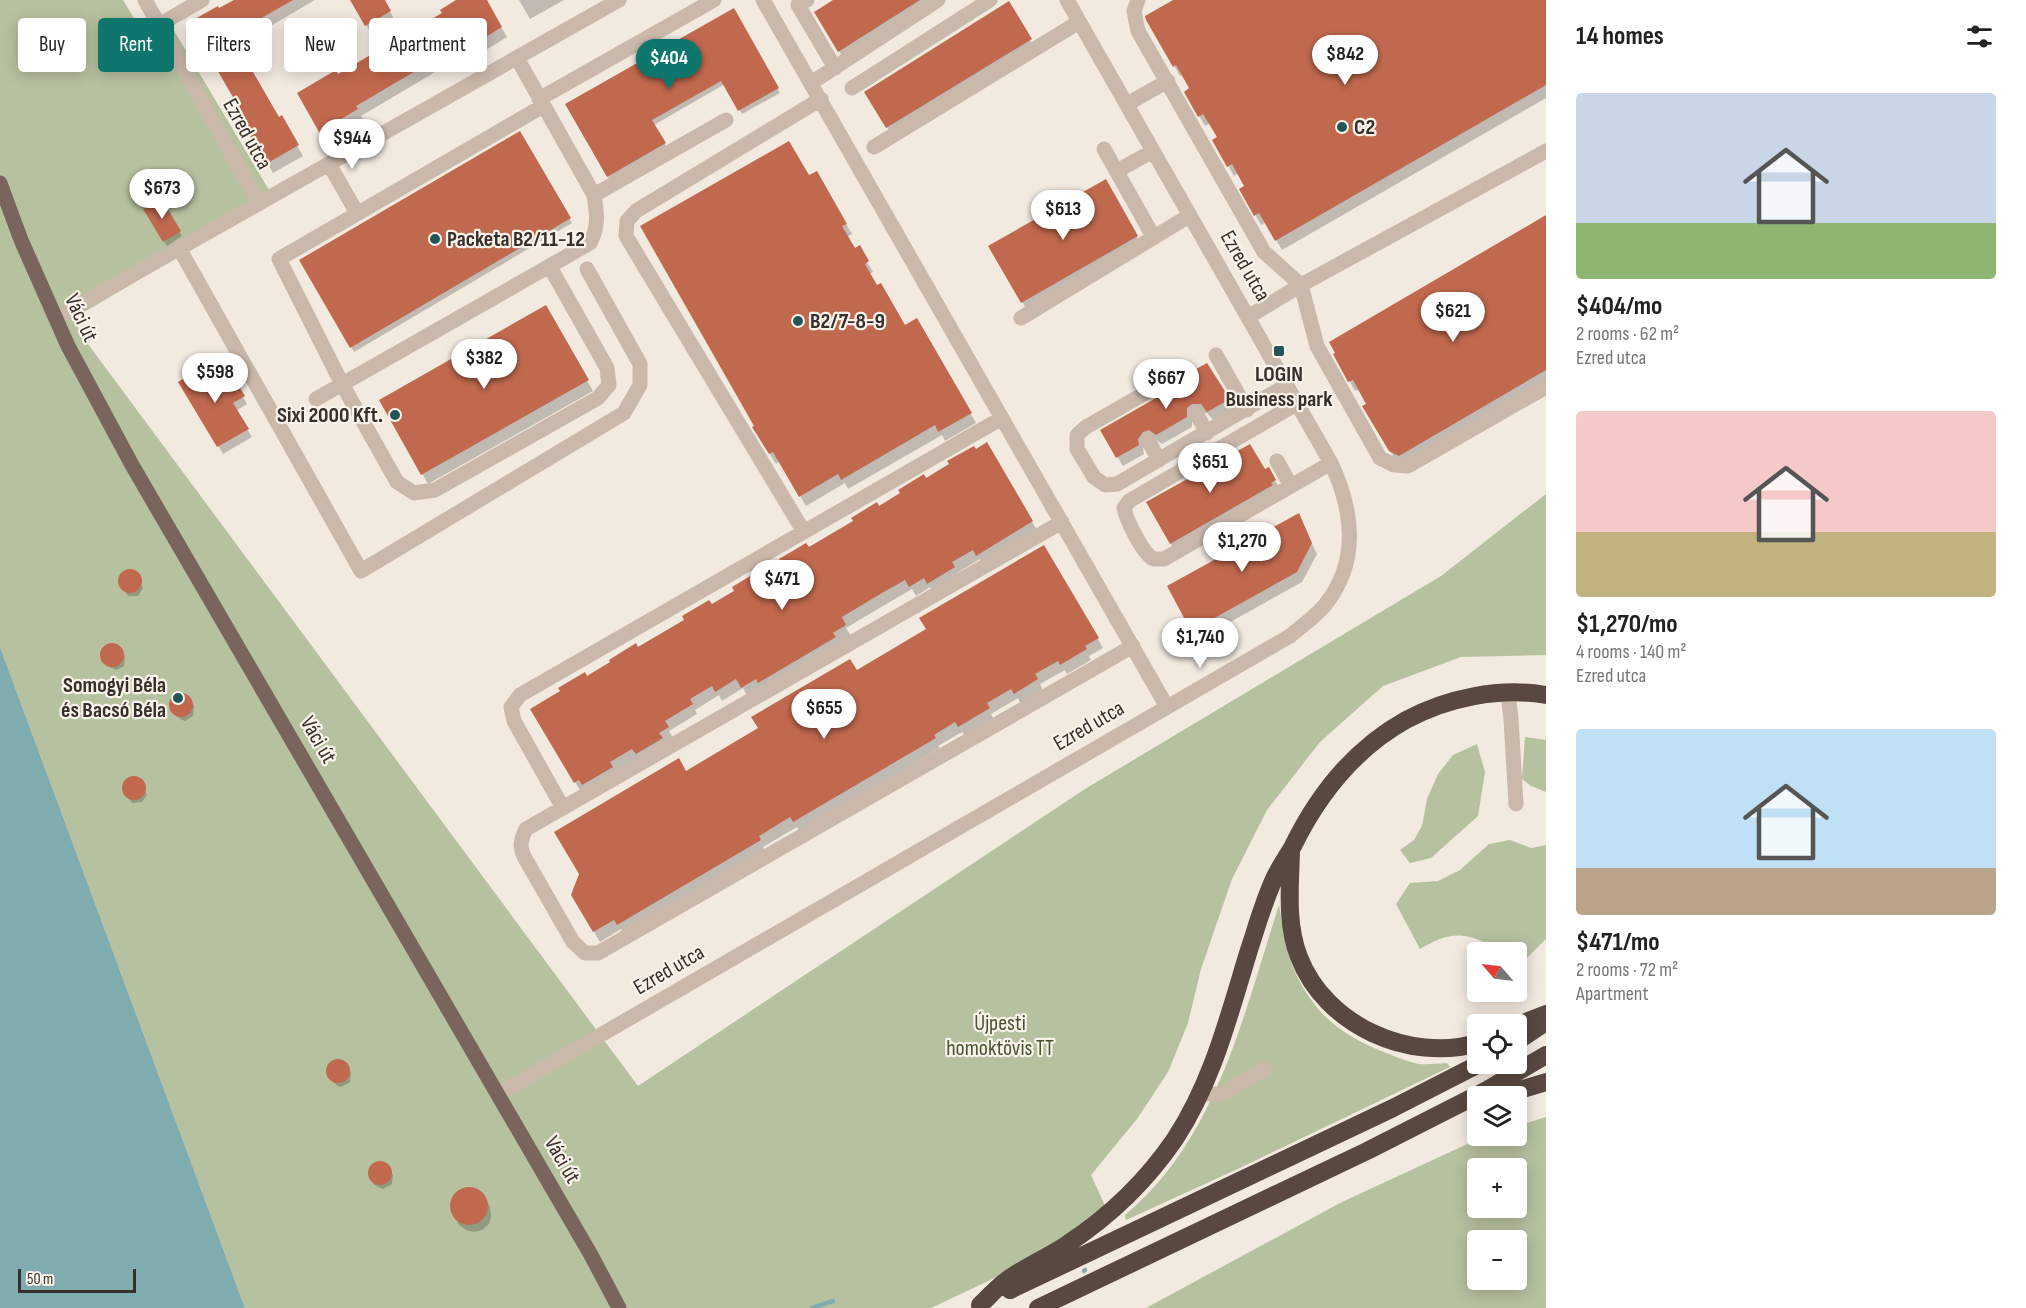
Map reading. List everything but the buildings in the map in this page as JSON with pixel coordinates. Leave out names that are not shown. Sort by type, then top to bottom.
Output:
[{"type":"highway","points":[[977,1306],[1007,1280],[1068,1244],[1110,1213],[1152,1170],[1173,1141],[1201,1094],[1215,1061],[1257,923],[1275,877],[1311,811],[1336,775],[1365,748],[1392,728],[1422,712],[1483,694],[1546,695]]},
{"type":"highway","points":[[1292,848],[1290,923],[1299,957],[1311,980],[1330,1003],[1343,1016],[1399,1044],[1434,1047],[1467,1044]]},
{"type":"highway","points":[[1527,1022],[1546,1014]]},
{"type":"highway","points":[[1527,1035],[1546,1023]]},
{"type":"highway","points":[[1038,1308],[1367,1151],[1487,1090],[1546,1055]]},
{"type":"highway","points":[[977,1306],[1393,1108],[1467,1070]]},
{"type":"highway","points":[[1527,1088],[1546,1082]]},
{"type":"highway","points":[[1367,1151],[1419,1135],[1467,1112]]},
{"type":"main road","name":"Váci út","points":[[0,183],[21,240],[68,346],[138,475],[591,1255],[619,1308]]},
{"type":"street","name":"Ezred utca","points":[[145,0],[155,18]]},
{"type":"street","points":[[171,18],[202,0]]},
{"type":"street","name":"Ezred utca","points":[[56,318],[619,0]]},
{"type":"street","points":[[550,267],[607,368],[609,385],[598,398],[435,490],[414,493],[397,482],[342,384],[279,259],[714,0]]},
{"type":"street","points":[[763,0],[1167,707]]},
{"type":"street","points":[[807,0],[798,5],[835,68]]},
{"type":"street","points":[[811,83],[938,0]]},
{"type":"street","points":[[852,88],[990,0]]},
{"type":"street","name":"Ezred utca","points":[[497,1095],[1290,636],[1325,605],[1341,579],[1350,545],[1349,518],[1331,463],[1067,0]]},
{"type":"street","points":[[1138,0],[1134,11],[1138,32],[1264,252],[1301,285],[1317,346],[1380,458],[1394,465],[1408,466],[1546,387]]},
{"type":"street","points":[[874,147],[1079,22]]},
{"type":"street","name":"Ezred utca","points":[[174,52],[259,203]]},
{"type":"street","points":[[316,399],[590,243],[596,232],[598,219],[594,195],[517,58]]},
{"type":"street","points":[[1127,104],[1168,81]]},
{"type":"street","points":[[804,532],[626,236],[627,220],[636,211],[821,99]]},
{"type":"street","points":[[594,195],[726,120]]},
{"type":"street","points":[[1104,149],[1153,236]]},
{"type":"street","points":[[1117,171],[1153,151]]},
{"type":"street","points":[[1248,317],[1301,285],[1546,151]]},
{"type":"street","points":[[329,164],[357,213]]},
{"type":"street","points":[[1021,318],[1189,216]]},
{"type":"street","points":[[179,248],[361,571],[624,413],[640,385],[640,364],[587,269]]},
{"type":"street","points":[[1216,355],[1247,410]]},
{"type":"street","points":[[1179,374],[1086,427],[1077,435],[1077,449],[1094,477],[1104,485],[1118,484],[1287,386]]},
{"type":"street","points":[[1298,404],[1129,501],[1124,508],[1125,516],[1147,554],[1154,559],[1164,559],[1331,463]]},
{"type":"street","points":[[1196,412],[1207,433]]},
{"type":"street","points":[[563,808],[514,721],[511,707],[520,695],[1002,418]]},
{"type":"street","points":[[1148,440],[1159,460]]},
{"type":"street","points":[[1277,461],[1291,486]]},
{"type":"street","points":[[1062,522],[526,830],[520,840],[521,852],[573,942],[585,953],[598,953],[1133,646]]},
{"type":"street","points":[[1508,694],[1516,804]]},
{"type":"street","points":[[1201,1094],[1222,1094],[1264,1069]]},
{"type":"green space","name":"Újpesti homoktövis TT","points":[[0,0],[123,0],[134,18],[98,18],[98,72],[174,72],[174,31],[186,51],[186,72],[199,72],[275,200],[74,318],[82,336],[638,1086],[1085,789],[1441,576],[1546,494],[1546,655],[1461,657],[1383,686],[1320,742],[1267,810],[1232,879],[1201,969],[1188,1023],[1168,1072],[1137,1119],[1091,1175],[1107,1210],[1005,1273],[931,1308],[245,1308],[0,647]]},
{"type":"green space","points":[[1525,737],[1546,740],[1546,792],[1531,786],[1522,779]]},
{"type":"green space","points":[[1477,744],[1485,772],[1478,816],[1431,858],[1410,863],[1400,850],[1414,840],[1422,826],[1427,799],[1438,774],[1453,755]]},
{"type":"green space","points":[[1510,840],[1531,848],[1546,845],[1546,939],[1527,958],[1527,942],[1484,942],[1460,935],[1436,940],[1420,949],[1396,904],[1410,883],[1438,881],[1460,870],[1489,844]]},
{"type":"green space","points":[[1279,905],[1289,956],[1295,972],[1312,1001],[1333,1024],[1358,1040],[1398,1058],[1422,1064],[1447,1063],[1450,1067],[1126,1220],[1125,1215],[1157,1184],[1183,1150],[1205,1112],[1239,1031]]},
{"type":"green space","points":[[1546,1117],[1546,1308],[1146,1308],[1342,1202],[1467,1144],[1467,1146],[1527,1146],[1527,1123]]},
{"type":"water","points":[[0,647],[245,1308],[0,1308]]},
{"type":"waterway","points":[[812,1308],[833,1301]]},
{"type":"place","name":"C2","points":[[1342,127]]},
{"type":"place","name":"Packeta B2/11-12","points":[[435,239]]},
{"type":"place","name":"B2/7-8-9","points":[[798,321]]},
{"type":"place","name":"LOGIN Business park","points":[[1279,351]]},
{"type":"place","name":"Sixi 2000 Kft.","points":[[395,415]]},
{"type":"place","name":"Somogyi Béla és Bacsó Béla","points":[[178,698]]}]
